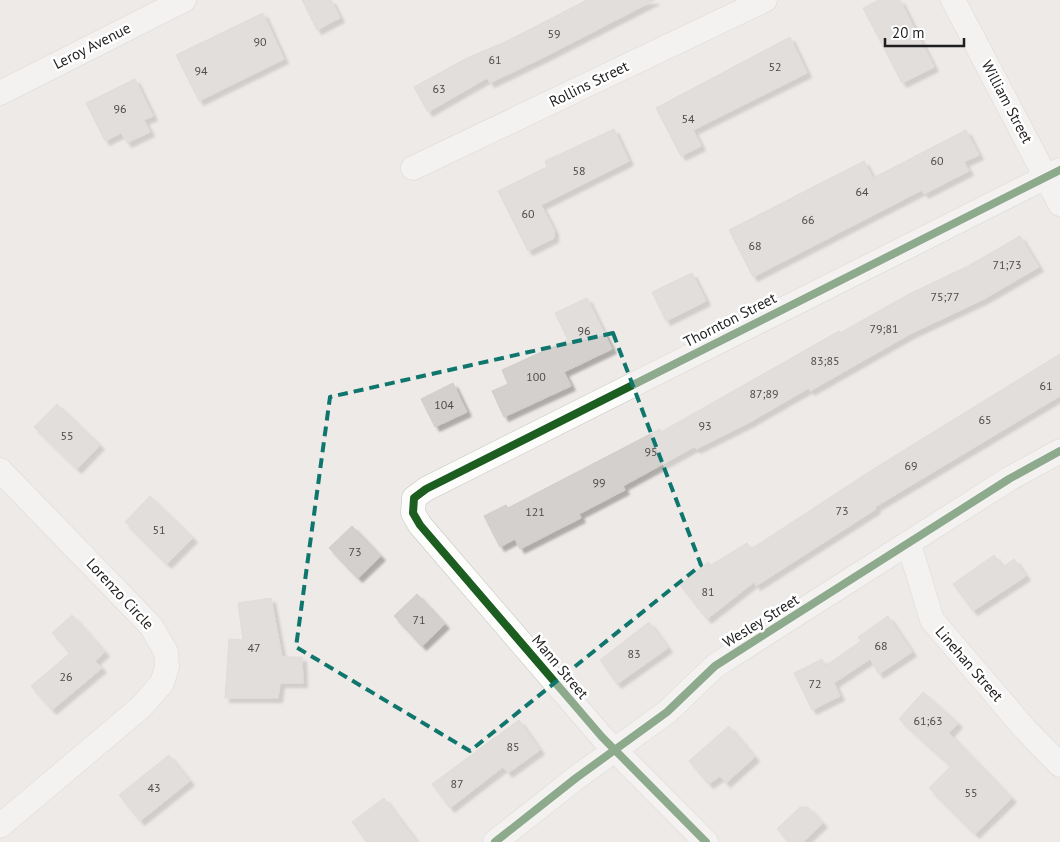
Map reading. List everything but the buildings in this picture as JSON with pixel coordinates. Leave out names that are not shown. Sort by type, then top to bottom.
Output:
[{"type":"street","name":"Leroy Avenue","points":[[0,93],[184,0]]},
{"type":"street","name":"Rollins Street","points":[[413,168],[765,0]]},
{"type":"street","name":"William Street","points":[[954,0],[1053,174],[1060,204]]},
{"type":"street","name":"Thornton Street","points":[[414,498],[426,489],[1053,174]]},
{"type":"street","name":"Wesley Street","points":[[495,842],[667,712],[716,666],[1009,479],[1060,451]]},
{"type":"street","name":"Lorenzo Circle","points":[[0,470],[152,626],[166,652],[167,667],[162,683],[141,707],[0,826]]},
{"type":"street","name":"Mann Street","points":[[414,498],[413,513],[420,524],[615,750],[706,842]]},
{"type":"street","name":"Linehan Street","points":[[909,544],[932,620],[1025,729],[1060,765]]},
{"type":"highlighted area","points":[[613,333],[701,565],[470,751],[296,647],[330,397]]},
{"type":"cycle path","points":[[706,842],[602,737],[420,525],[413,513],[414,498],[426,489],[1060,170]]},
{"type":"cycle path","points":[[495,842],[576,778],[667,712],[715,666],[1009,479],[1060,451]]}]
